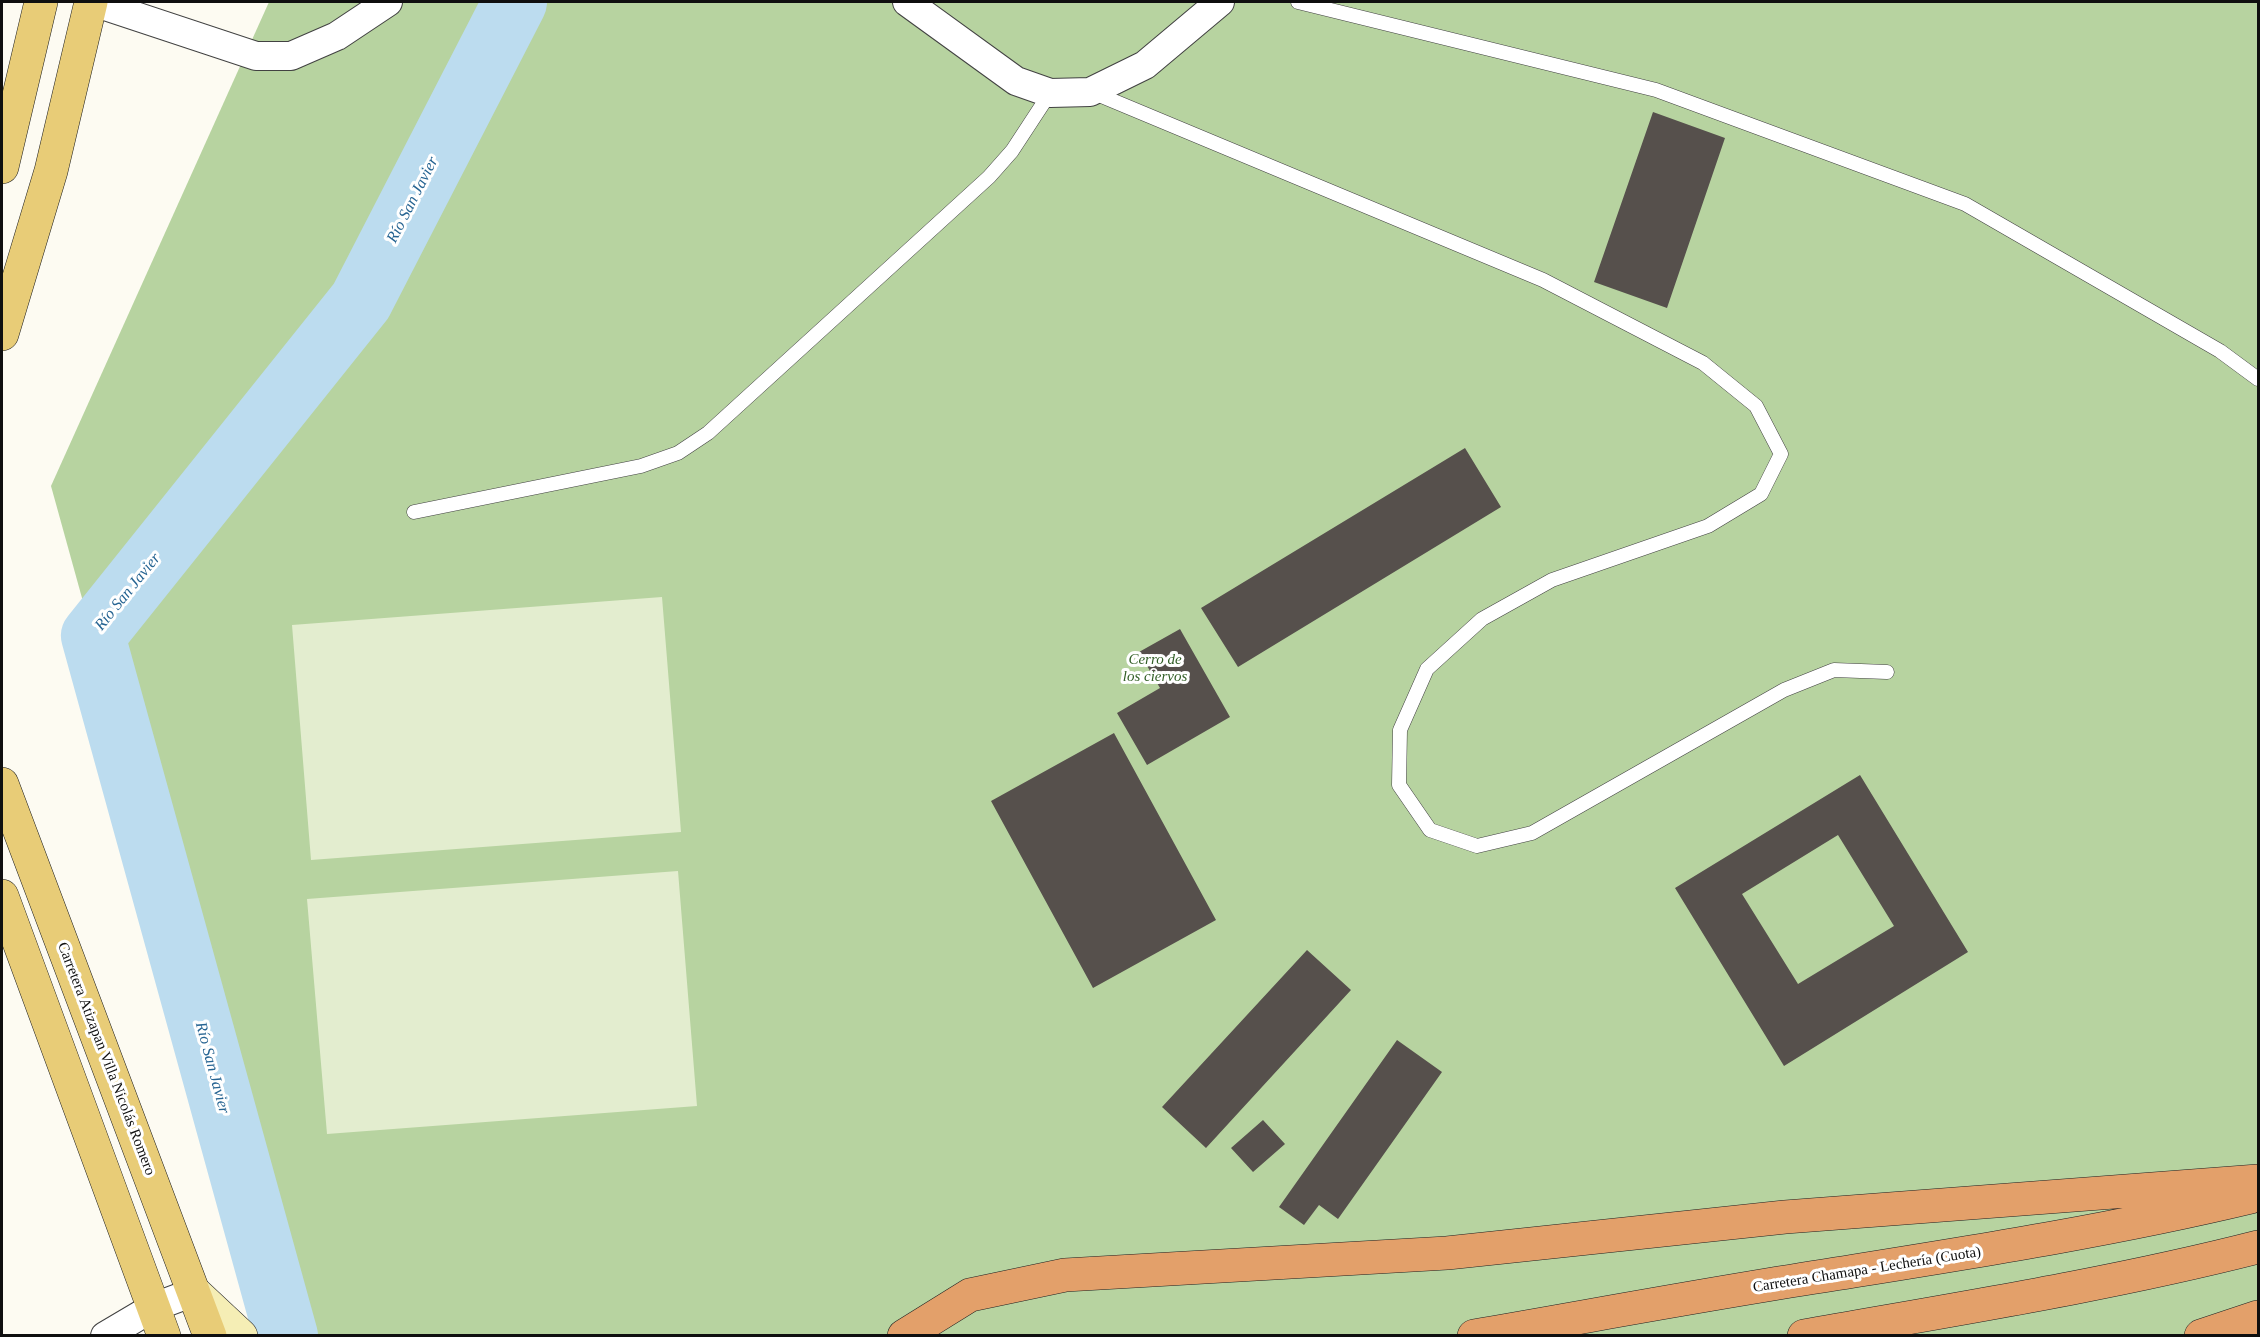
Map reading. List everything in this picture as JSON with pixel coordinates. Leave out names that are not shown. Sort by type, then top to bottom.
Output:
[{"type":"highway","points":[[904,1335],[970,1294],[1065,1275],[1447,1253],[1785,1217],[2259,1181]]},
{"type":"highway","name":"Carretera Chamapa - Lechería (Cuota)","points":[[1474,1335],[1822,1276],[1982,1252],[2177,1215],[2259,1196]]},
{"type":"highway","points":[[1804,1335],[2008,1300],[2259,1247]]},
{"type":"highway","points":[[2201,1335],[2259,1317]]},
{"type":"main road","points":[[2,167],[41,2]]},
{"type":"main road","points":[[2,334],[51,171],[92,2]]},
{"type":"main road","name":"Carretera Atizapan Villa Nicolás Romero","points":[[2,784],[210,1335]]},
{"type":"main road","points":[[2,896],[159,1321]]},
{"type":"main road","points":[[194,1292],[241,1335]]},
{"type":"street","points":[[92,2],[256,56],[291,56],[337,36],[388,2]]},
{"type":"street","points":[[908,2],[1016,81],[1050,93],[1090,92],[1145,65],[1220,2]]},
{"type":"street","points":[[105,1335],[159,1321],[194,1292]]},
{"type":"lane","points":[[1298,2],[1656,90],[1965,204],[2220,351],[2259,379]]},
{"type":"lane","points":[[1090,92],[1543,280],[1703,363],[1756,406],[1780,454],[1761,494],[1708,526],[1552,580],[1482,619],[1427,669],[1400,730],[1399,784],[1430,830],[1477,846],[1532,833],[1784,690],[1834,670],[1887,672]]},
{"type":"lane","points":[[414,512],[641,466],[686,448],[708,433],[989,177],[1012,151],[1050,93]]},
{"type":"green space","name":"Cerro de los ciervos","points":[[269,2],[2258,2],[2258,1335],[286,1335],[51,486]]},
{"type":"green space","points":[[662,597],[681,832],[311,860],[292,625]]},
{"type":"green space","points":[[678,871],[697,1106],[327,1134],[307,899]]},
{"type":"building","points":[[1653,112],[1725,138],[1667,308],[1594,282]]},
{"type":"building","points":[[1465,448],[1501,507],[1238,667],[1201,608]]},
{"type":"building","points":[[1180,629],[1230,717],[1147,765],[1117,713],[1160,688],[1139,652]]},
{"type":"building","points":[[1114,733],[1216,920],[1093,988],[991,801]]},
{"type":"building","points":[[1860,775],[1968,952],[1784,1066],[1675,888]],"holes":[[[1838,835],[1894,926],[1798,984],[1742,894]]]},
{"type":"building","points":[[1307,950],[1351,990],[1206,1148],[1162,1107]]},
{"type":"building","points":[[1397,1040],[1442,1072],[1338,1219],[1319,1205],[1304,1225],[1279,1207]]},
{"type":"building","points":[[1263,1120],[1285,1144],[1253,1172],[1231,1148]]},
{"type":"waterway","name":"Río San Javier","points":[[286,1336],[93,636],[361,301],[515,2]]}]
